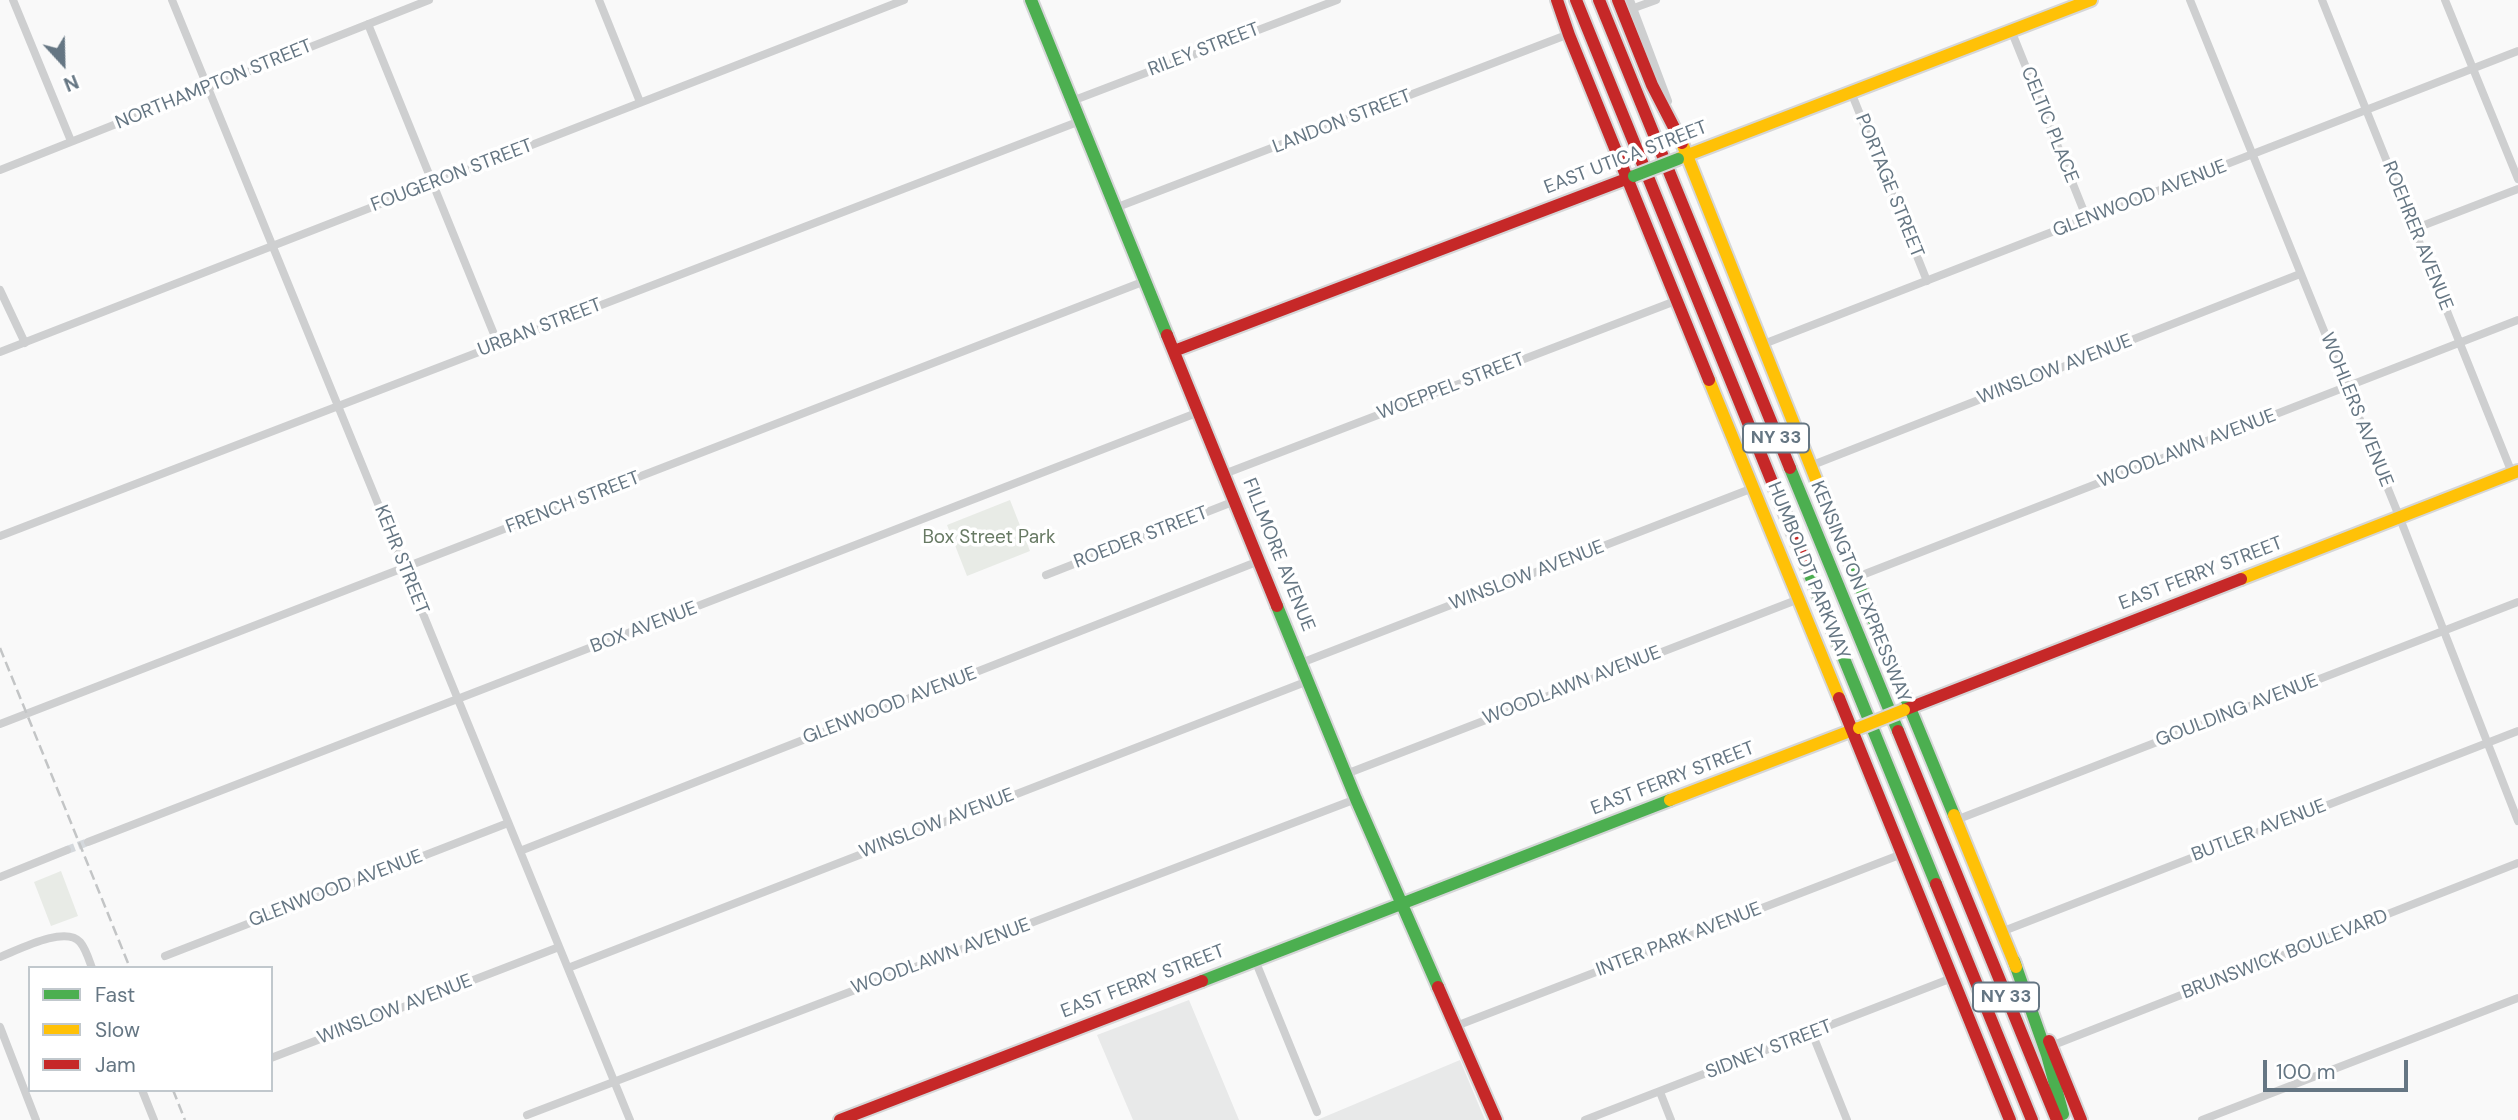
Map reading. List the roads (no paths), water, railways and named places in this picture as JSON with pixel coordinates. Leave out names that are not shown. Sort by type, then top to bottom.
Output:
[{"type":"main road","name":"FILLMORE AVENUE","points":[[1031,0],[1356,799],[1496,1120]]},
{"type":"main road","points":[[1557,0],[1569,35]]},
{"type":"main road","name":"KENSINGTON EXPRESSWAY","points":[[1576,0],[2032,1120]]},
{"type":"main road","name":"KENSINGTON EXPRESSWAY","points":[[1599,0],[2057,1120]]},
{"type":"main road","points":[[1618,0],[1857,577],[1907,709],[2081,1120]]},
{"type":"main road","name":"EAST UTICA STREET","points":[[1174,351],[1631,177],[1682,153],[2091,0]]},
{"type":"main road","name":"HUMBOLDT PARKWAY","points":[[1569,35],[1631,177],[1753,488],[1856,729],[1902,854],[2010,1120]]},
{"type":"main road","name":"EAST FERRY STREET","points":[[840,1120],[2515,472]]},
{"type":"main road","points":[[2014,961],[2047,1055],[2064,1120]]},
{"type":"street","points":[[13,0],[71,141]]},
{"type":"street","name":"KEHR STREET","points":[[172,0],[630,1120]]},
{"type":"street","name":"NORTHAMPTON STREET","points":[[0,170],[429,0]]},
{"type":"street","points":[[599,0],[640,102]]},
{"type":"street","name":"FOUGERON STREET","points":[[0,352],[904,0]]},
{"type":"street","name":"RILEY STREET","points":[[1072,101],[1336,0]]},
{"type":"street","name":"HUMBOLDT PARKWAY","points":[[1551,0],[1569,35]]},
{"type":"street","points":[[1656,0],[1632,4],[1682,153]]},
{"type":"street","name":"WOHLERS AVENUE","points":[[2190,0],[2399,516],[2518,821]]},
{"type":"street","name":"ROEHRER AVENUE","points":[[2322,0],[2459,343],[2515,472]]},
{"type":"street","points":[[2445,0],[2518,179]]},
{"type":"street","points":[[369,24],[498,344]]},
{"type":"street","name":"CELTIC PLACE","points":[[2011,30],[2087,219]]},
{"type":"street","name":"LANDON STREET","points":[[1115,208],[1569,35]]},
{"type":"street","name":"GLENWOOD AVENUE","points":[[1761,345],[2518,51]]},
{"type":"street","name":"PORTAGE STREET","points":[[1851,92],[1927,281]]},
{"type":"street","name":"URBAN STREET","points":[[0,536],[1080,121]]},
{"type":"street","points":[[2414,229],[2518,189]]},
{"type":"street","name":"WINSLOW AVENUE","points":[[1810,466],[2300,274]]},
{"type":"street","name":"FRENCH STREET","points":[[0,724],[1145,281]]},
{"type":"street","points":[[0,290],[25,343]]},
{"type":"street","name":"WOEPPEL STREET","points":[[1224,474],[1678,300]]},
{"type":"street","name":"WOODLAWN AVENUE","points":[[1857,577],[2518,320]]},
{"type":"street","name":"BOX AVENUE","points":[[88,842],[1199,412]]},
{"type":"street","name":"WINSLOW AVENUE","points":[[1301,663],[1753,488]]},
{"type":"street","name":"ROEDER STREET","points":[[1046,575],[1235,501]]},
{"type":"street","name":"GLENWOOD AVENUE","points":[[520,851],[1259,561]]},
{"type":"street","name":"WOODLAWN AVENUE","points":[[1346,774],[1799,599]]},
{"type":"street","name":"GOULDING AVENUE","points":[[1956,820],[2518,602]]},
{"type":"street","name":"WINSLOW AVENUE","points":[[568,968],[1308,681]]},
{"type":"street","name":"BUTLER AVENUE","points":[[2001,932],[2518,731]]},
{"type":"street","name":"WOODLAWN AVENUE","points":[[527,1115],[1356,799]]},
{"type":"street","name":"GLENWOOD AVENUE","points":[[165,956],[508,822]]},
{"type":"street","points":[[0,877],[67,850]]},
{"type":"street","name":"INTER PARK AVENUE","points":[[1456,1026],[1902,854]]},
{"type":"street","name":"BRUNSWICK BOULEVARD","points":[[2051,1046],[2518,863]]},
{"type":"street","points":[[0,957],[48,938],[69,935],[79,941],[91,966]]},
{"type":"street","name":"WINSLOW AVENUE","points":[[273,1057],[559,947]]},
{"type":"street","points":[[1255,960],[1317,1112]]},
{"type":"street","name":"SIDNEY STREET","points":[[1585,1120],[1952,978]]},
{"type":"street","points":[[2202,1120],[2518,998]]},
{"type":"street","points":[[0,1027],[36,1120]]},
{"type":"street","points":[[1812,1034],[1847,1120]]},
{"type":"street","points":[[1660,1091],[1671,1120]]},
{"type":"street","points":[[143,1092],[153,1120]]},
{"type":"tunnel","points":[[67,850],[88,842]]},
{"type":"railway","points":[[0,648],[129,966]]},
{"type":"railway","points":[[174,1092],[185,1120]]},
{"type":"park label","name":"Box Street Park","points":[[989,538]]}]
